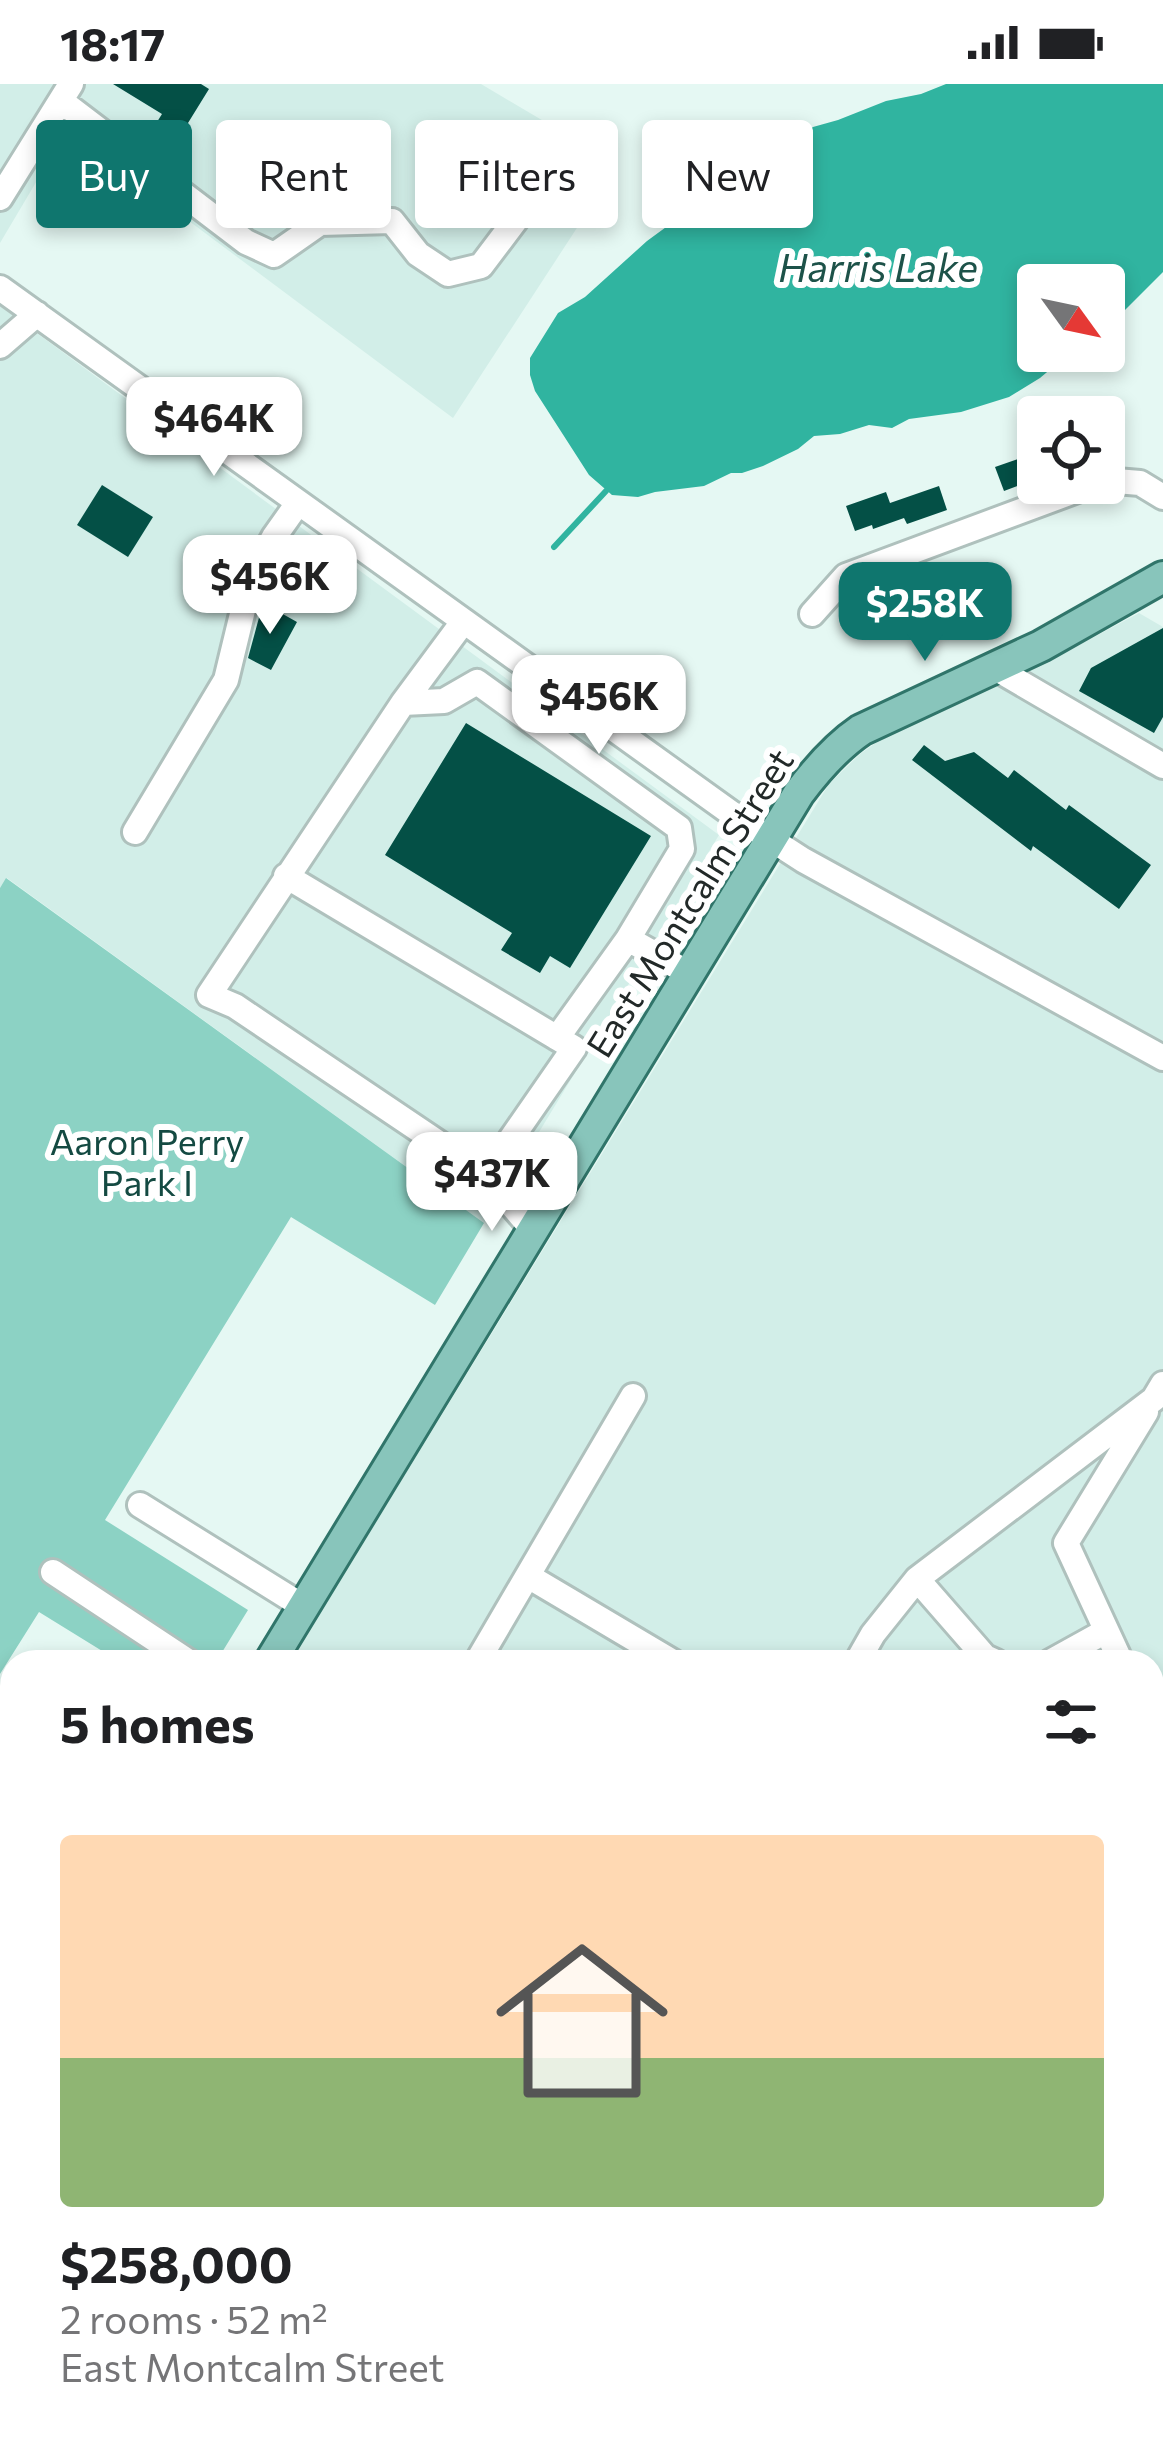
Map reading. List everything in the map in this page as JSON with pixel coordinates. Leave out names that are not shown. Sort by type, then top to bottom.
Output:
[{"type":"main road","name":"East Montcalm Street","points":[[277,1650],[809,779],[851,737],[875,723],[1160,587]]},
{"type":"street","points":[[0,198],[66,92],[246,242],[274,255],[320,224],[392,221],[418,254],[448,274],[481,266],[510,228]]},
{"type":"street","points":[[0,288],[771,840],[1163,1058]]},
{"type":"street","points":[[0,346],[37,314]]},
{"type":"street","points":[[1125,482],[1141,483],[1163,497]]},
{"type":"street","points":[[135,832],[226,680],[250,581],[298,503]]},
{"type":"street","points":[[812,614],[846,576],[1039,504]]},
{"type":"street","points":[[463,622],[403,703],[209,995],[235,1006],[486,1175],[533,1230]]},
{"type":"street","points":[[995,668],[1163,766]]},
{"type":"street","points":[[403,703],[444,701],[478,682],[679,828],[682,848],[628,939],[557,1038]]},
{"type":"street","points":[[286,876],[574,1048],[486,1175]]},
{"type":"street","points":[[628,939],[690,974]]},
{"type":"street","points":[[865,1650],[917,1579],[1158,1392]]},
{"type":"street","points":[[1115,1650],[1066,1544],[1158,1392]]},
{"type":"street","points":[[483,1650],[633,1396]]},
{"type":"street","points":[[140,1505],[304,1607]]},
{"type":"street","points":[[53,1572],[171,1650]]},
{"type":"street","points":[[528,1576],[653,1650]]},
{"type":"street","points":[[917,1579],[979,1650]]},
{"type":"street","points":[[1072,1650],[1106,1631]]},
{"type":"shaded area","points":[[0,84],[481,84],[542,120],[415,120],[415,228],[577,228],[453,418],[192,223],[192,120],[36,120],[36,182],[0,243]]},
{"type":"shaded area","points":[[0,306],[719,835],[484,1223],[7,878],[0,888]]},
{"type":"shaded area","points":[[1139,613],[1163,627],[1163,1650],[297,1650],[829,784],[880,740]]},
{"type":"green space","name":"Aaron Perry Park I","points":[[6,878],[484,1223],[435,1305],[291,1217],[105,1520],[248,1610],[223,1650],[101,1650],[39,1612],[15,1650],[0,1650],[0,888]]},
{"type":"water","name":"Harris Lake","points":[[946,84],[1163,84],[1163,272],[1125,310],[1125,264],[1017,264],[1017,372],[1047,372],[1009,397],[961,412],[909,419],[892,428],[869,425],[814,436],[763,466],[731,473],[704,486],[638,497],[612,495],[589,475],[535,391],[530,375],[530,358],[558,313],[585,297],[665,228],[813,228],[813,127]]},
{"type":"building","points":[[113,84],[201,84],[209,89],[190,120],[158,120],[162,114]]},
{"type":"building","points":[[1017,459],[1017,486],[1004,491],[995,467]]},
{"type":"building","points":[[102,485],[153,517],[128,557],[77,525]]},
{"type":"building","points":[[939,486],[947,510],[907,524],[904,518],[855,531],[846,506],[886,492],[890,503]]},
{"type":"building","points":[[263,603],[297,622],[271,670],[248,658]]},
{"type":"building","points":[[1163,628],[1163,717],[1154,733],[1079,691],[1091,668]]},
{"type":"building","points":[[466,723],[651,836],[570,968],[550,956],[540,973],[501,950],[512,933],[385,855]]},
{"type":"building","points":[[924,745],[945,761],[974,752],[1008,778],[1014,770],[1151,865],[1119,909],[1033,846],[1031,851],[912,760]]},
{"type":"waterway","points":[[554,547],[606,491]]}]
